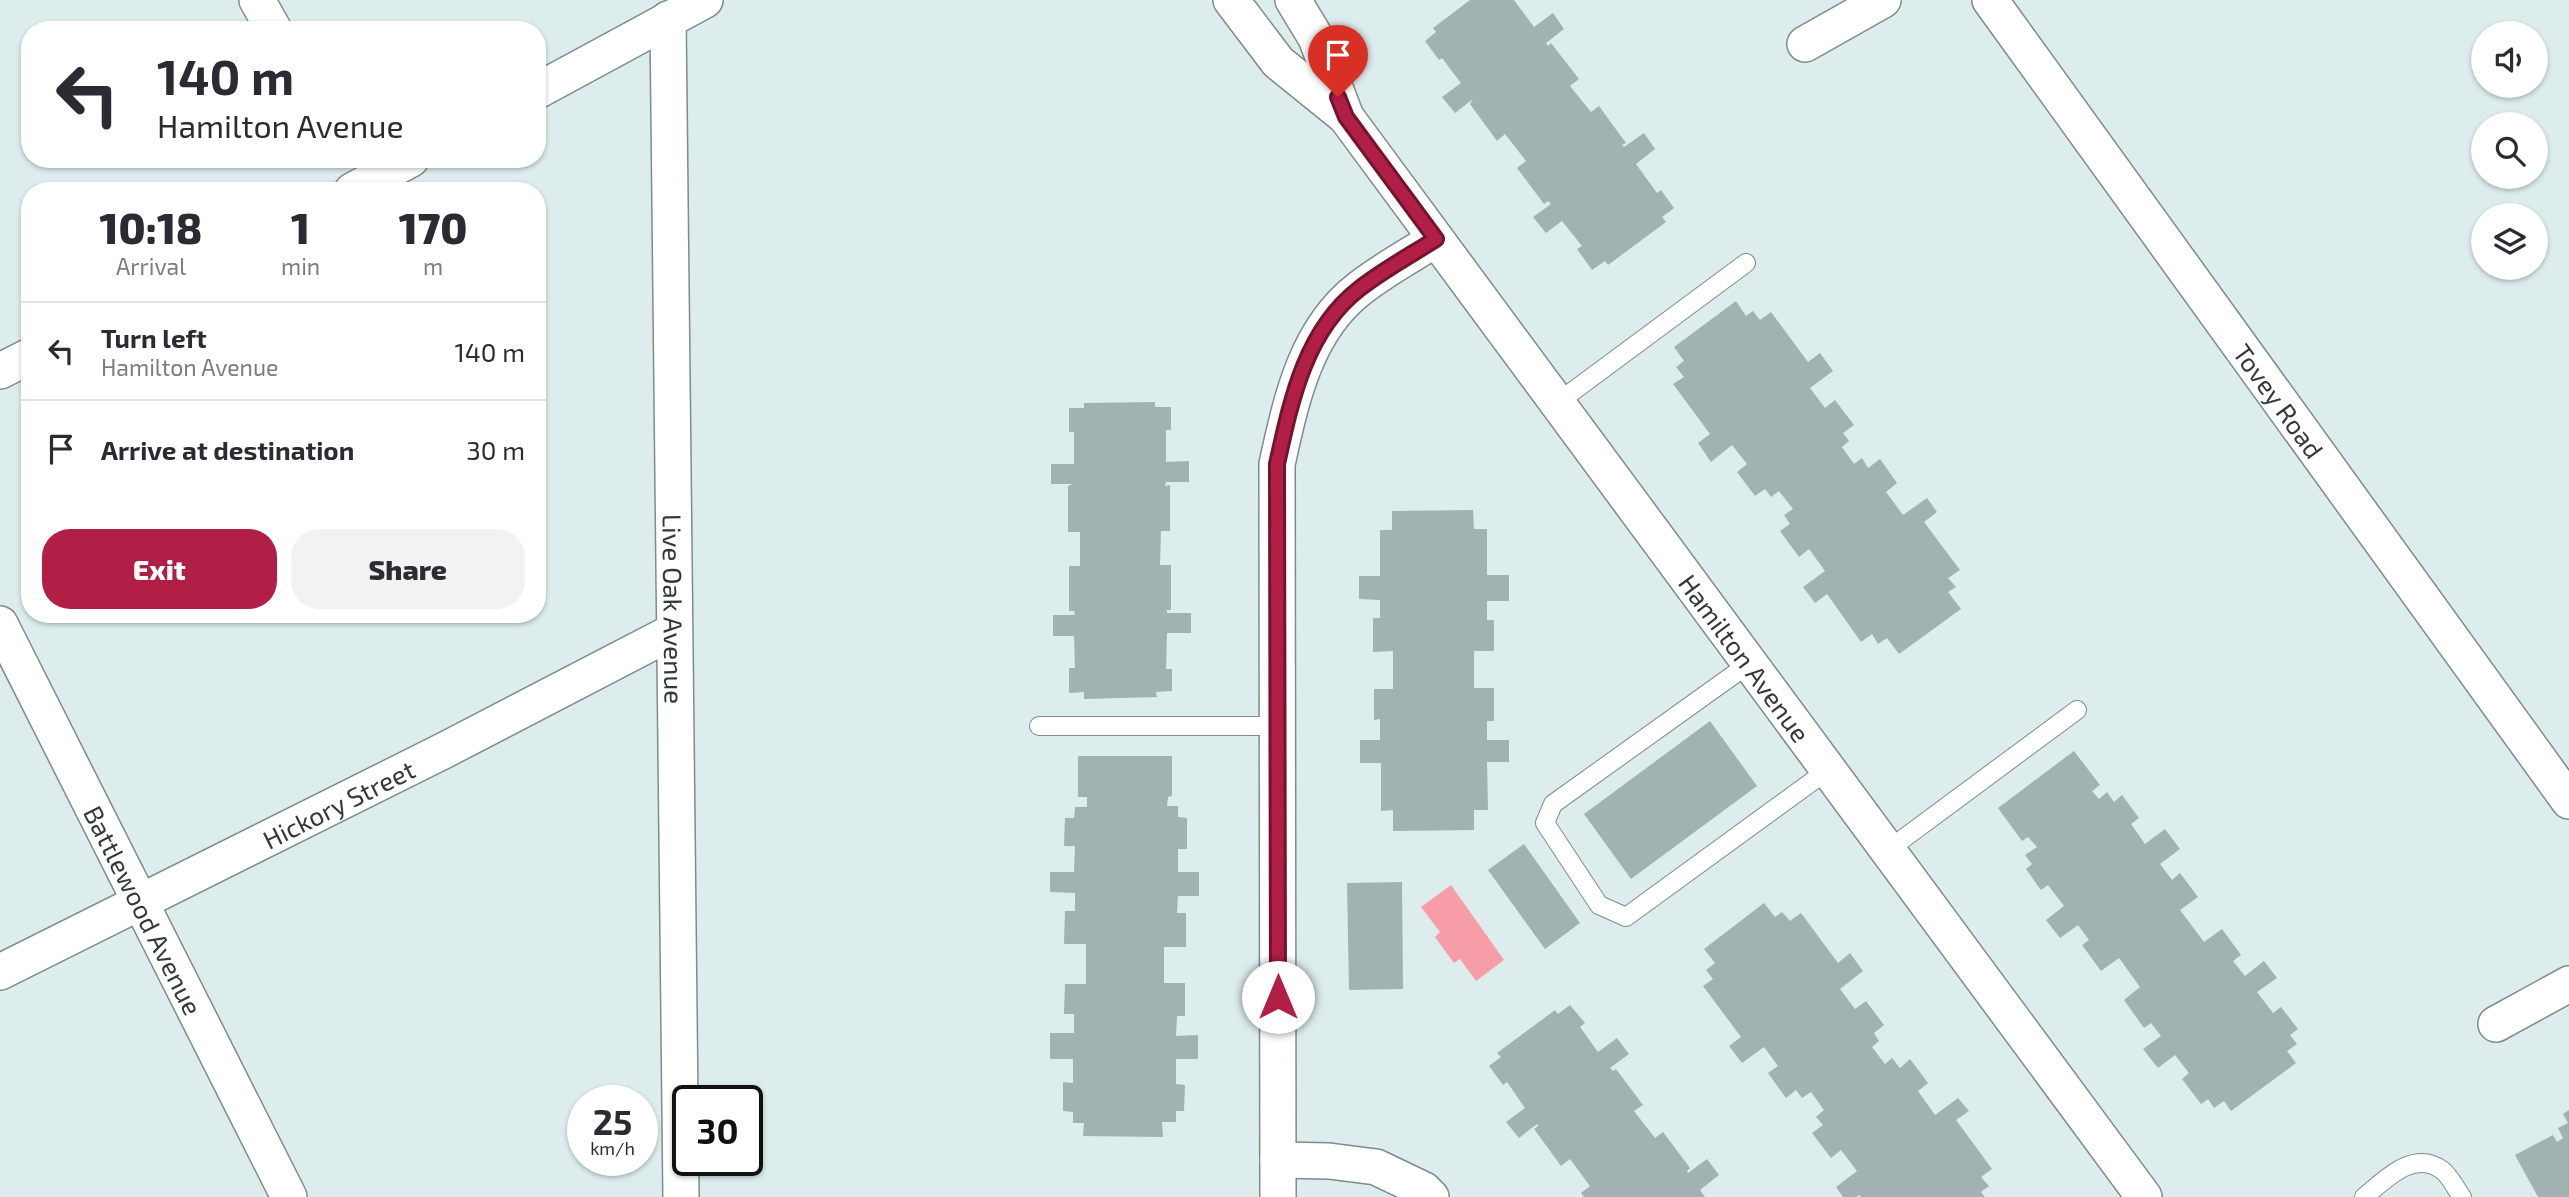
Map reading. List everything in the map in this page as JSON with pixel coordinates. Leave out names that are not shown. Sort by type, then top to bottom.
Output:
[{"type":"street","points":[[257,0],[269,21]]},
{"type":"street","points":[[546,85],[705,0]]},
{"type":"street","name":"Hamilton Avenue","points":[[1231,0],[1278,62],[1346,117],[2144,1197]]},
{"type":"street","name":"Hamilton Avenue","points":[[1293,0],[1316,38],[1346,117]]},
{"type":"street","points":[[1805,44],[1883,0]]},
{"type":"street","name":"Tovey Road","points":[[1990,0],[2569,801]]},
{"type":"street","name":"Live Oak Avenue","points":[[668,19],[681,1197]]},
{"type":"street","points":[[353,179],[385,168]]},
{"type":"street","points":[[1278,1197],[1277,464],[1291,401],[1309,351],[1331,319],[1358,289],[1436,239]]},
{"type":"street","points":[[0,371],[21,360]]},
{"type":"street","name":"Battlewood Avenue","points":[[0,624],[289,1197]]},
{"type":"street","name":"Hickory Street","points":[[0,972],[674,631]]},
{"type":"street","points":[[2496,1024],[2569,984]]},
{"type":"street","points":[[1278,1160],[1329,1161],[1376,1167],[1424,1190],[1431,1197]]},
{"type":"lane","points":[[1557,403],[1746,263]]},
{"type":"lane","points":[[1750,663],[1553,804],[1545,823],[1599,905],[1626,917],[1828,770]]},
{"type":"lane","points":[[1888,850],[2077,710]]},
{"type":"lane","points":[[1040,726],[1278,726]]},
{"type":"lane","points":[[2364,1197],[2404,1166],[2427,1163],[2443,1171],[2462,1197]]},
{"type":"shaded area","points":[[1451,885],[1504,960],[1476,981],[1460,959],[1454,963],[1435,937],[1440,932],[1421,907]]},
{"type":"building","points":[[1470,0],[1514,0],[1534,27],[1553,13],[1564,29],[1546,43],[1548,46],[1551,43],[1579,79],[1570,86],[1591,112],[1599,106],[1626,143],[1622,145],[1624,147],[1644,133],[1655,149],[1636,164],[1657,193],[1661,190],[1674,208],[1662,217],[1666,222],[1608,265],[1605,261],[1592,270],[1577,249],[1582,246],[1562,221],[1546,233],[1533,217],[1551,204],[1548,201],[1544,204],[1517,168],[1526,161],[1505,134],[1497,141],[1470,104],[1473,99],[1455,113],[1442,97],[1461,83],[1425,41],[1436,32],[1433,28]]},
{"type":"building","points":[[1736,301],[1746,316],[1753,311],[1760,320],[1771,312],[1808,362],[1820,353],[1833,371],[1810,388],[1825,408],[1835,400],[1854,425],[1843,433],[1849,441],[1842,447],[1854,464],[1862,458],[1868,468],[1880,459],[1897,483],[1886,492],[1903,515],[1927,498],[1937,512],[1924,522],[1960,570],[1948,578],[1956,587],[1948,592],[1961,609],[1899,654],[1887,638],[1878,644],[1872,634],[1861,642],[1827,594],[1815,603],[1803,587],[1825,571],[1809,549],[1799,557],[1780,531],[1790,524],[1784,515],[1793,509],[1779,491],[1771,497],[1765,489],[1755,496],[1737,472],[1747,464],[1732,445],[1711,462],[1698,443],[1710,434],[1673,384],[1684,377],[1676,367],[1684,361],[1674,347]]},
{"type":"building","points":[[1155,402],[1155,407],[1171,407],[1171,430],[1166,430],[1166,462],[1189,461],[1189,482],[1166,482],[1165,486],[1170,485],[1170,531],[1161,531],[1160,565],[1171,565],[1171,610],[1167,610],[1167,613],[1191,613],[1191,633],[1167,633],[1166,669],[1172,669],[1172,691],[1156,692],[1157,697],[1084,699],[1084,692],[1069,693],[1069,668],[1075,668],[1074,636],[1053,636],[1053,615],[1075,615],[1074,611],[1069,611],[1069,566],[1080,566],[1080,532],[1068,532],[1068,486],[1073,484],[1051,484],[1051,464],[1074,464],[1074,432],[1069,432],[1069,408],[1084,408],[1084,403]]},
{"type":"building","points":[[1473,510],[1474,529],[1487,529],[1487,575],[1509,575],[1509,601],[1487,601],[1487,620],[1494,620],[1494,651],[1474,651],[1474,688],[1494,688],[1494,721],[1487,721],[1487,740],[1509,740],[1509,762],[1487,762],[1488,810],[1474,810],[1474,830],[1393,831],[1393,810],[1381,811],[1381,763],[1360,763],[1360,740],[1380,740],[1380,719],[1374,720],[1374,689],[1393,689],[1393,651],[1373,652],[1373,618],[1380,618],[1380,600],[1359,599],[1359,576],[1380,576],[1380,530],[1392,530],[1392,511]]},
{"type":"building","points":[[1710,721],[1757,786],[1631,879],[1584,814]]},
{"type":"building","points":[[2074,751],[2100,785],[2092,791],[2099,799],[2107,792],[2114,802],[2122,795],[2139,818],[2131,824],[2145,844],[2165,829],[2180,849],[2160,864],[2172,880],[2180,873],[2198,897],[2180,910],[2204,942],[2222,929],[2241,955],[2233,961],[2245,976],[2264,961],[2277,978],[2257,992],[2273,1013],[2281,1007],[2298,1029],[2290,1035],[2297,1044],[2287,1051],[2296,1063],[2231,1111],[2224,1101],[2214,1108],[2208,1099],[2201,1104],[2182,1079],[2189,1073],[2175,1055],[2158,1068],[2143,1049],[2161,1036],[2151,1023],[2144,1028],[2124,1000],[2140,987],[2119,958],[2101,971],[2082,945],[2089,940],[2078,925],[2060,938],[2046,920],[2064,906],[2048,885],[2041,890],[2026,869],[2032,864],[2025,855],[2037,847],[2028,837],[2022,841],[1998,808]]},
{"type":"building","points":[[1078,756],[1172,756],[1172,796],[1168,797],[1167,806],[1178,806],[1178,817],[1187,818],[1187,849],[1178,849],[1178,872],[1199,872],[1199,896],[1178,896],[1177,913],[1186,913],[1186,947],[1164,947],[1164,983],[1185,983],[1185,1016],[1177,1016],[1176,1036],[1198,1035],[1198,1059],[1176,1059],[1176,1084],[1185,1085],[1184,1111],[1176,1111],[1176,1122],[1162,1122],[1163,1137],[1083,1136],[1084,1123],[1073,1123],[1073,1112],[1063,1111],[1063,1082],[1073,1083],[1073,1059],[1050,1059],[1050,1033],[1074,1033],[1074,1014],[1064,1014],[1065,984],[1086,984],[1086,944],[1064,944],[1065,911],[1075,911],[1075,893],[1050,892],[1050,872],[1074,872],[1075,846],[1064,846],[1065,818],[1074,818],[1075,807],[1087,807],[1087,797],[1078,797]]},
{"type":"building","points":[[1524,844],[1580,923],[1545,949],[1488,870]]},
{"type":"building","points":[[1402,882],[1403,989],[1349,990],[1347,883]]},
{"type":"building","points":[[1764,903],[1775,917],[1782,912],[1790,921],[1801,913],[1838,963],[1850,953],[1863,971],[1840,989],[1855,1009],[1866,1001],[1884,1025],[1874,1033],[1879,1041],[1872,1047],[1885,1064],[1892,1058],[1900,1068],[1910,1059],[1928,1083],[1918,1091],[1935,1115],[1958,1098],[1969,1111],[1956,1120],[1992,1169],[1981,1177],[1989,1186],[1981,1192],[1985,1197],[1843,1197],[1836,1187],[1857,1171],[1841,1150],[1831,1158],[1812,1133],[1823,1125],[1816,1117],[1824,1110],[1811,1092],[1802,1098],[1796,1090],[1786,1098],[1768,1073],[1778,1066],[1764,1047],[1742,1063],[1729,1046],[1741,1037],[1703,986],[1713,979],[1706,970],[1715,963],[1704,949]]},
{"type":"building","points":[[1570,1005],[1585,1023],[1580,1027],[1598,1052],[1617,1038],[1629,1054],[1610,1068],[1613,1071],[1616,1069],[1643,1105],[1634,1111],[1655,1138],[1663,1132],[1690,1168],[1688,1173],[1707,1159],[1719,1175],[1700,1190],[1705,1197],[1584,1197],[1581,1193],[1590,1186],[1570,1159],[1561,1166],[1534,1129],[1537,1124],[1519,1138],[1506,1122],[1525,1108],[1507,1082],[1503,1085],[1489,1066],[1501,1057],[1497,1053],[1555,1010],[1558,1014]]},
{"type":"building","points":[[2569,1110],[2569,1197],[2538,1197],[2515,1155],[2553,1135],[2557,1142],[2563,1138],[2558,1128],[2568,1123],[2563,1114]]},
{"type":"route","points":[[1278,997],[1277,464],[1291,401],[1309,351],[1331,319],[1358,289],[1436,239],[1346,117],[1338,97]]}]
